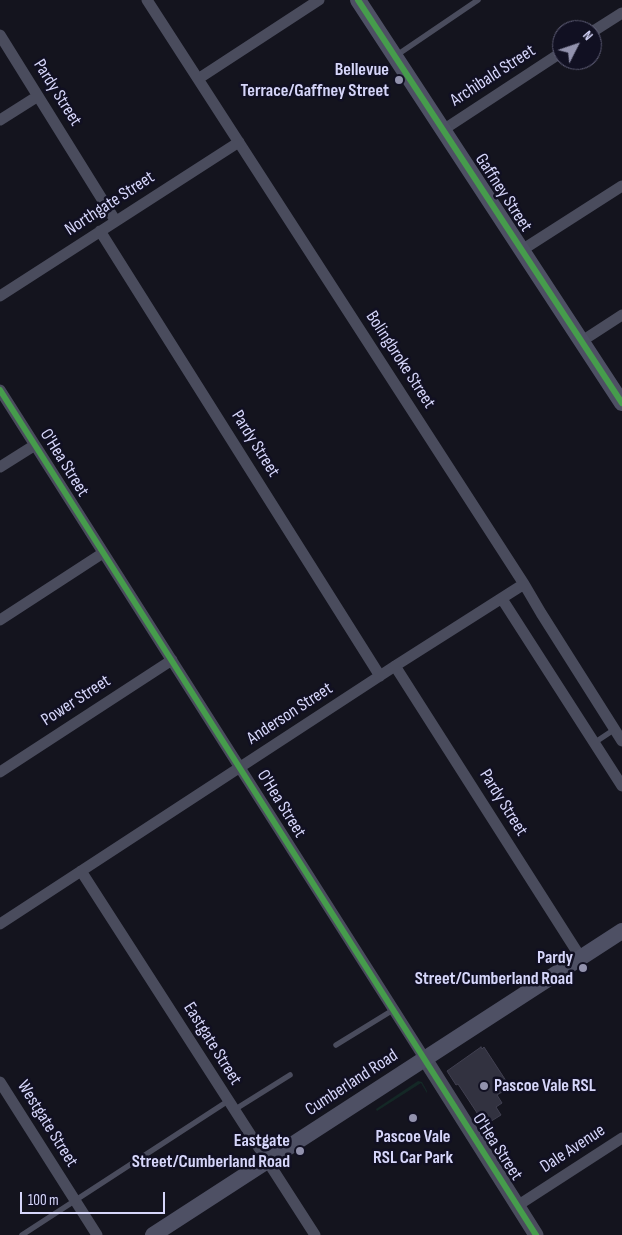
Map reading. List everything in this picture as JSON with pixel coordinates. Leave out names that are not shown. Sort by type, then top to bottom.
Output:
[{"type":"main road","name":"Gaffney Street","points":[[358,0],[622,403]]},
{"type":"main road","name":"Cumberland Road","points":[[153,1235],[622,931]]},
{"type":"street","name":"Bolingbroke Street","points":[[148,0],[524,584],[622,740]]},
{"type":"street","points":[[198,79],[319,0]]},
{"type":"street","points":[[602,26],[622,13]]},
{"type":"street","name":"Pardy Street","points":[[0,36],[116,220]]},
{"type":"street","name":"Archibald Street","points":[[443,130],[552,59]]},
{"type":"street","points":[[0,120],[38,96]]},
{"type":"street","name":"Northgate Street","points":[[0,296],[239,142]]},
{"type":"street","points":[[522,250],[622,186]]},
{"type":"street","name":"Pardy Street","points":[[100,231],[380,676]]},
{"type":"street","points":[[582,341],[622,315]]},
{"type":"street","name":"O'Hea Street","points":[[0,390],[536,1235]]},
{"type":"street","points":[[0,468],[35,445]]},
{"type":"street","points":[[0,620],[103,553]]},
{"type":"street","name":"Anderson Street","points":[[0,924],[524,584]]},
{"type":"street","points":[[502,599],[622,786]]},
{"type":"street","name":"Power Street","points":[[0,772],[172,660]]},
{"type":"street","name":"Pardy Street","points":[[395,666],[581,958]]},
{"type":"street","name":"Eastgate Street","points":[[81,871],[315,1235]]},
{"type":"street","name":"Westgate Street","points":[[0,1082],[97,1235]]},
{"type":"street","name":"Dale Avenue","points":[[517,1206],[622,1138]]},
{"type":"lane","points":[[395,56],[478,0]]},
{"type":"lane","points":[[594,743],[615,729]]},
{"type":"lane","points":[[336,1045],[393,1010]]},
{"type":"lane","points":[[22,1235],[75,1200],[231,1106],[290,1075]]},
{"type":"green space","points":[[418,1081],[422,1082],[427,1093],[421,1083],[377,1111],[376,1109]]},
{"type":"building","name":"Pascoe Vale RSL","points":[[481,1047],[482,1049],[484,1047],[510,1087],[497,1095],[502,1103],[496,1107],[501,1115],[485,1125],[458,1084],[456,1085],[447,1071]]},
{"type":"cycle path","points":[[358,0],[622,403]]},
{"type":"cycle path","points":[[0,390],[536,1235]]},
{"type":"place","name":"Bellevue Terrace/Gaffney Street","points":[[399,80]]},
{"type":"place","name":"Pardy Street/Cumberland Road","points":[[583,968]]},
{"type":"place","name":"Pascoe Vale RSL","points":[[484,1086]]},
{"type":"place","name":"Pascoe Vale RSL Car Park","points":[[413,1118]]},
{"type":"place","name":"Eastgate Street/Cumberland Road","points":[[300,1151]]}]
